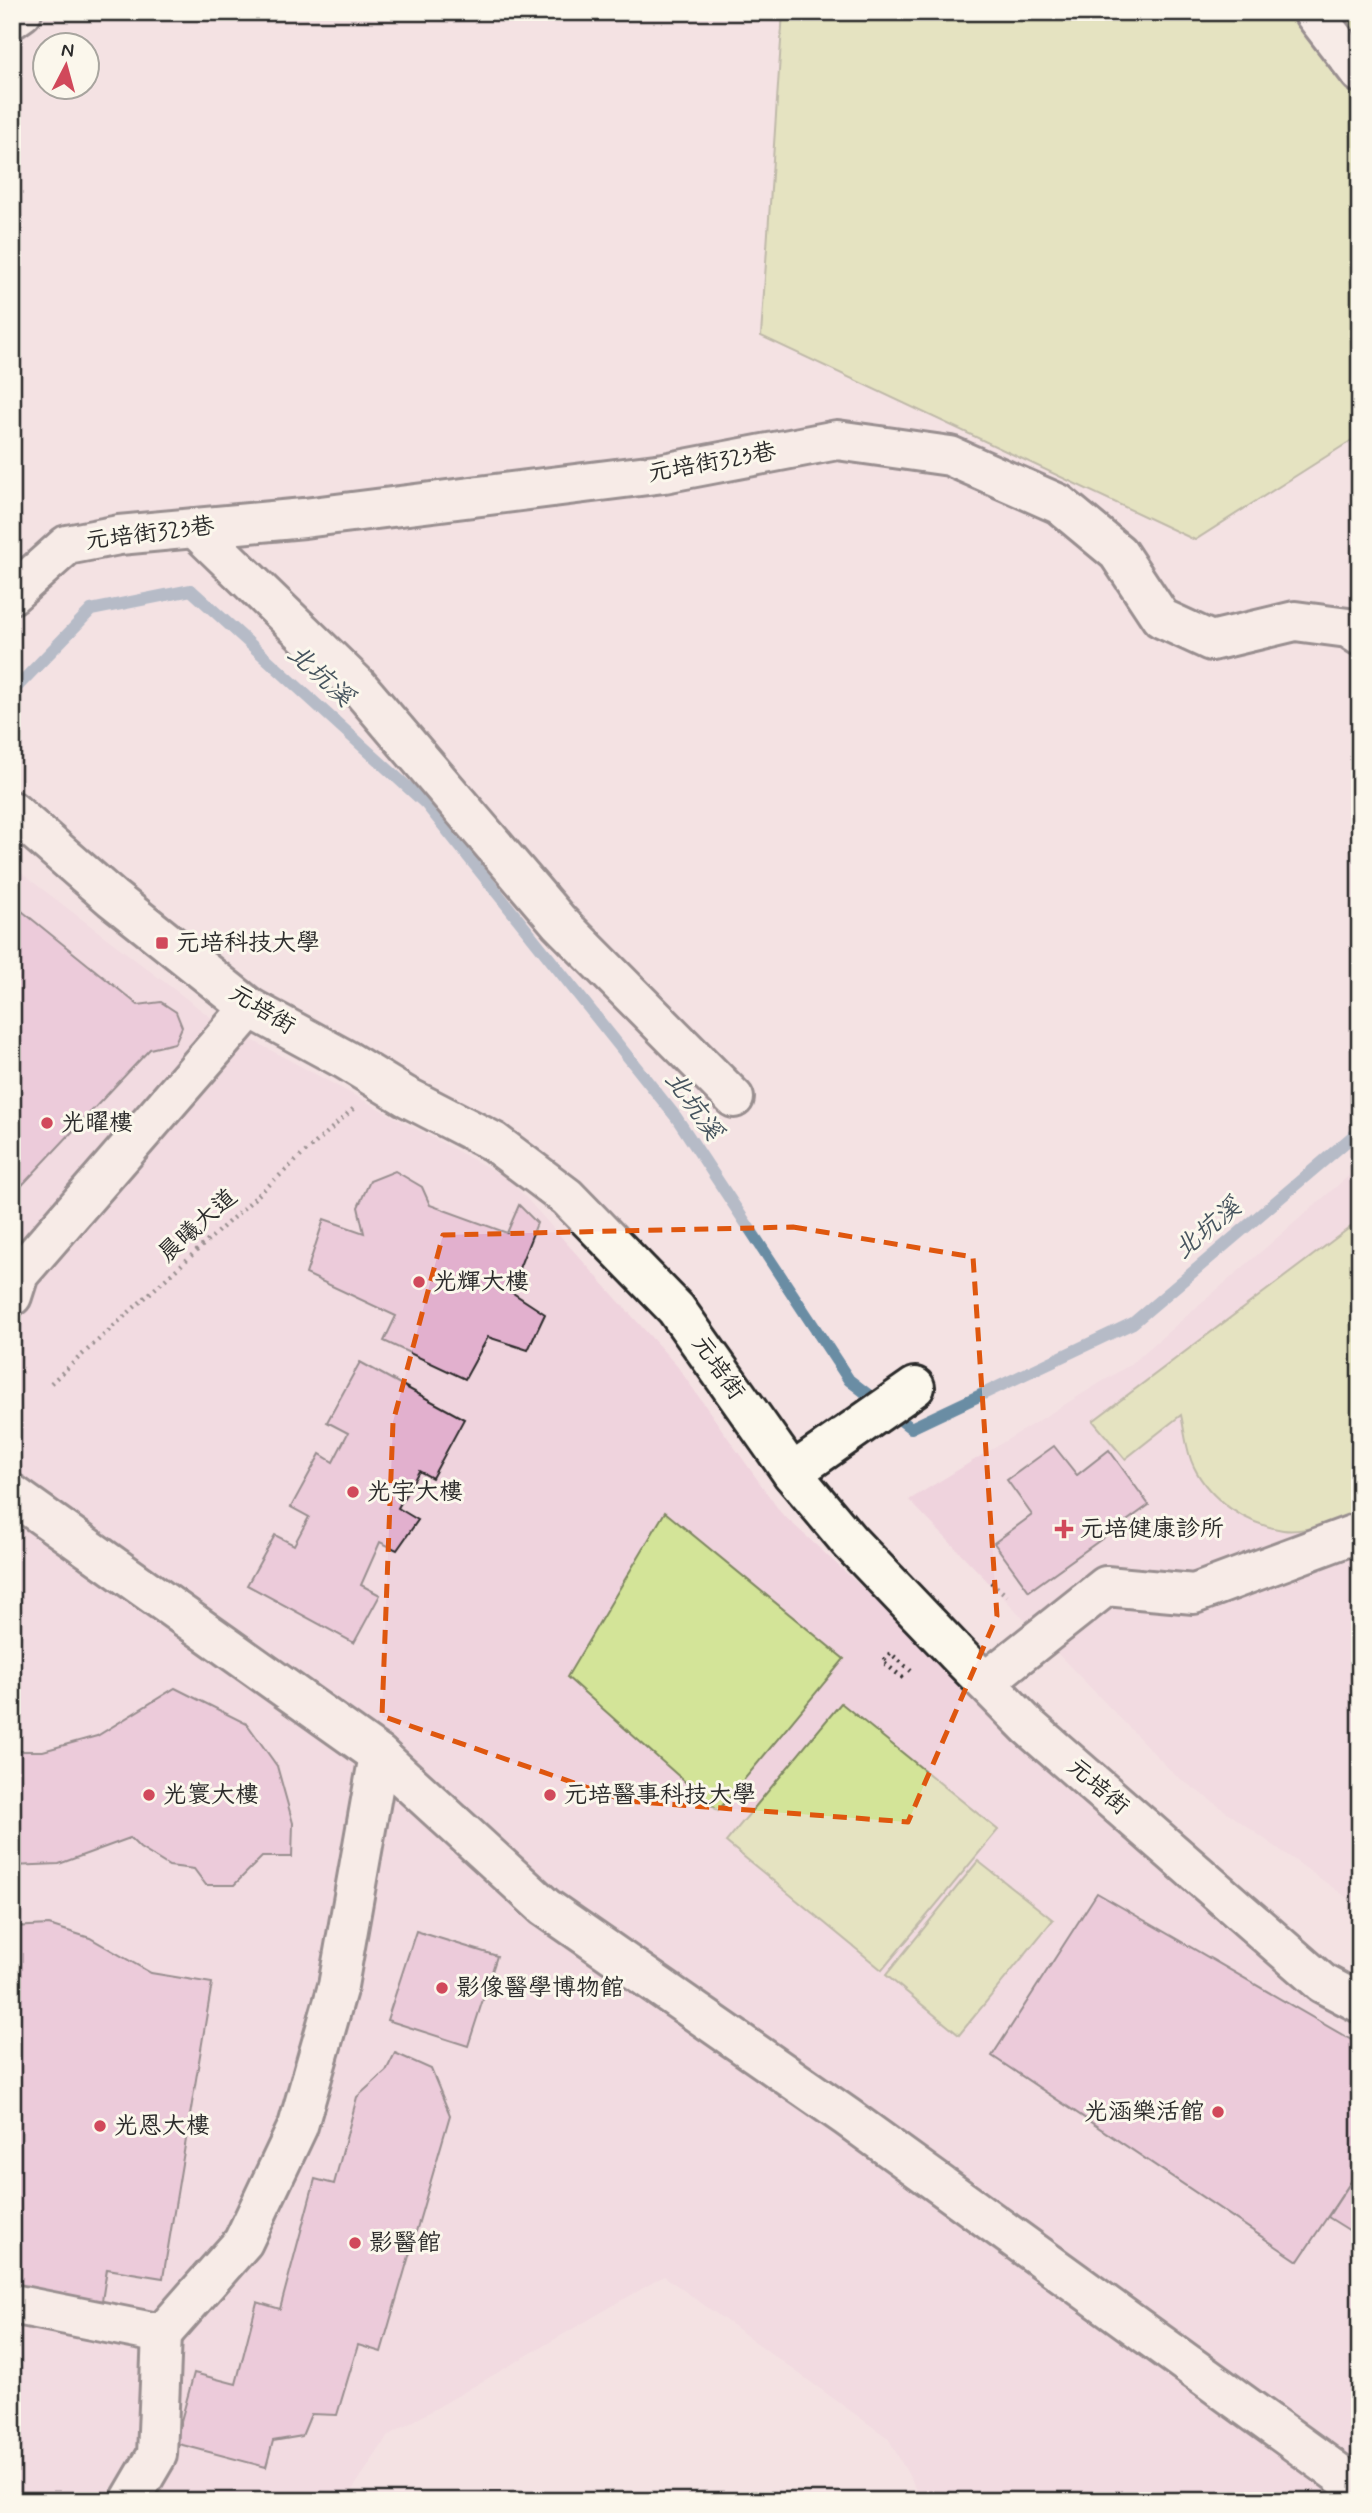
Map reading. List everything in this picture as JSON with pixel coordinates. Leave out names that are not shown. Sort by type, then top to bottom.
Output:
[{"type":"street","points":[[12,19],[22,12]]},
{"type":"street","points":[[1313,12],[1360,74]]},
{"type":"street","name":"元培街323巷","points":[[12,594],[67,544],[119,535],[304,518],[664,473],[837,440],[950,456],[1059,504],[1118,553],[1161,618],[1211,641],[1295,621],[1348,628],[1360,636]]},
{"type":"street","points":[[195,528],[358,686],[559,922],[734,1098]]},
{"type":"street","name":"元培街","points":[[12,811],[112,898],[250,1008],[346,1059],[405,1096],[494,1142],[567,1196],[676,1309],[792,1473],[849,1541],[1029,1727],[1322,1983],[1360,2003]]},
{"type":"street","points":[[12,1296],[19,1274],[250,1008]]},
{"type":"street","points":[[792,1473],[915,1387]]},
{"type":"street","points":[[12,1494],[379,1755],[545,1907],[848,2117],[1360,2489]]},
{"type":"street","points":[[985,1682],[1106,1586],[1194,1594],[1360,1532]]},
{"type":"street","points":[[130,2501],[157,2455],[162,2334],[243,2242],[298,2126],[338,1986],[379,1755]]},
{"type":"street","points":[[12,2304],[162,2334]]},
{"type":"path","name":"晨曦大道","points":[[51,1383],[358,1105]]},
{"type":"path","points":[[991,1582],[1007,1596]]},
{"type":"path","points":[[903,1678],[883,1662],[890,1654],[911,1671]]},
{"type":"highlighted area","points":[[793,1227],[973,1257],[997,1616],[908,1822],[626,1801],[382,1716],[393,1422],[443,1235]]},
{"type":"shaded area","name":"元培醫事科技大學","points":[[12,866],[213,1019],[509,1179],[677,1366],[781,1513],[1278,1969],[1360,2016],[1360,2501],[923,2501],[888,2438],[664,2276],[388,2436],[345,2501],[12,2501]]},
{"type":"shaded area","points":[[1360,1166],[1360,1907],[1175,1775],[909,1500],[1131,1364]]},
{"type":"green space","points":[[783,12],[1360,12],[1360,435],[1195,540],[761,336]]},
{"type":"green space","points":[[1360,1220],[1360,1511],[1343,1519],[1301,1530],[1269,1527],[1243,1516],[1219,1500],[1201,1479],[1189,1455],[1181,1415],[1125,1459],[1093,1421]]},
{"type":"green space","points":[[665,1512],[844,1659],[718,1811],[567,1677]]},
{"type":"green space","points":[[841,1703],[998,1830],[882,1970],[726,1842]]},
{"type":"green space","points":[[978,1861],[1053,1920],[959,2035],[886,1975]]},
{"type":"building","name":"光曜樓","points":[[12,903],[138,1005],[161,1002],[176,1012],[182,1027],[175,1043],[150,1049],[12,1196]]},
{"type":"building","name":"光輝大樓","points":[[395,1171],[422,1187],[430,1205],[507,1233],[519,1205],[537,1223],[510,1291],[545,1314],[528,1350],[488,1337],[465,1379],[384,1341],[396,1316],[306,1274],[324,1219],[364,1233],[358,1207],[370,1181]]},
{"type":"building","name":"光宇大樓","points":[[360,1362],[464,1419],[432,1478],[419,1471],[398,1508],[418,1520],[397,1550],[380,1542],[361,1585],[380,1595],[354,1643],[247,1585],[275,1535],[294,1545],[309,1517],[291,1507],[320,1454],[333,1462],[348,1433],[327,1422]]},
{"type":"building","name":"元培健康診所","points":[[1054,1446],[1077,1475],[1109,1450],[1149,1505],[1029,1591],[994,1543],[1032,1515],[1007,1480]]},
{"type":"building","name":"光寰大樓","points":[[175,1688],[247,1724],[277,1766],[293,1823],[292,1857],[262,1857],[234,1885],[206,1885],[194,1869],[169,1866],[140,1848],[130,1838],[59,1864],[12,1866],[12,1751],[43,1751],[97,1736]]},
{"type":"building","name":"光涵樂活館","points":[[1097,1893],[1360,2045],[1360,2168],[1298,2261],[992,2056]]},
{"type":"building","name":"光恩大樓","points":[[49,1925],[90,1938],[151,1973],[212,1983],[163,2278],[107,2269],[102,2301],[15,2287],[12,2303],[12,1927]]},
{"type":"building","name":"影像醫學博物館","points":[[416,1931],[497,1956],[468,2046],[387,2020]]},
{"type":"building","name":"影醫館","points":[[395,2053],[431,2069],[450,2115],[381,2352],[358,2345],[337,2415],[311,2414],[302,2436],[273,2441],[266,2467],[175,2443],[194,2373],[236,2384],[257,2302],[280,2309],[315,2179],[334,2184],[357,2097],[386,2071]]},
{"type":"building","points":[[1360,2168],[1360,2237],[1328,2217]]},
{"type":"waterway","name":"北坑溪","points":[[12,692],[91,610],[191,590],[426,804],[676,1117],[849,1380],[911,1428],[1133,1323],[1360,1130]]},
{"type":"place","name":"元培科技大學","points":[[162,943]]},
{"type":"place","name":"光曜樓","points":[[47,1123]]},
{"type":"place","name":"光輝大樓","points":[[419,1282]]},
{"type":"place","name":"光宇大樓","points":[[353,1492]]},
{"type":"place","name":"元培健康診所","points":[[1064,1529]]},
{"type":"place","name":"光寰大樓","points":[[149,1795]]},
{"type":"place","name":"元培醫事科技大學","points":[[550,1795]]},
{"type":"place","name":"影像醫學博物館","points":[[442,1988]]},
{"type":"place","name":"光涵樂活館","points":[[1218,2112]]},
{"type":"place","name":"光恩大樓","points":[[100,2126]]},
{"type":"place","name":"影醫館","points":[[355,2243]]}]
